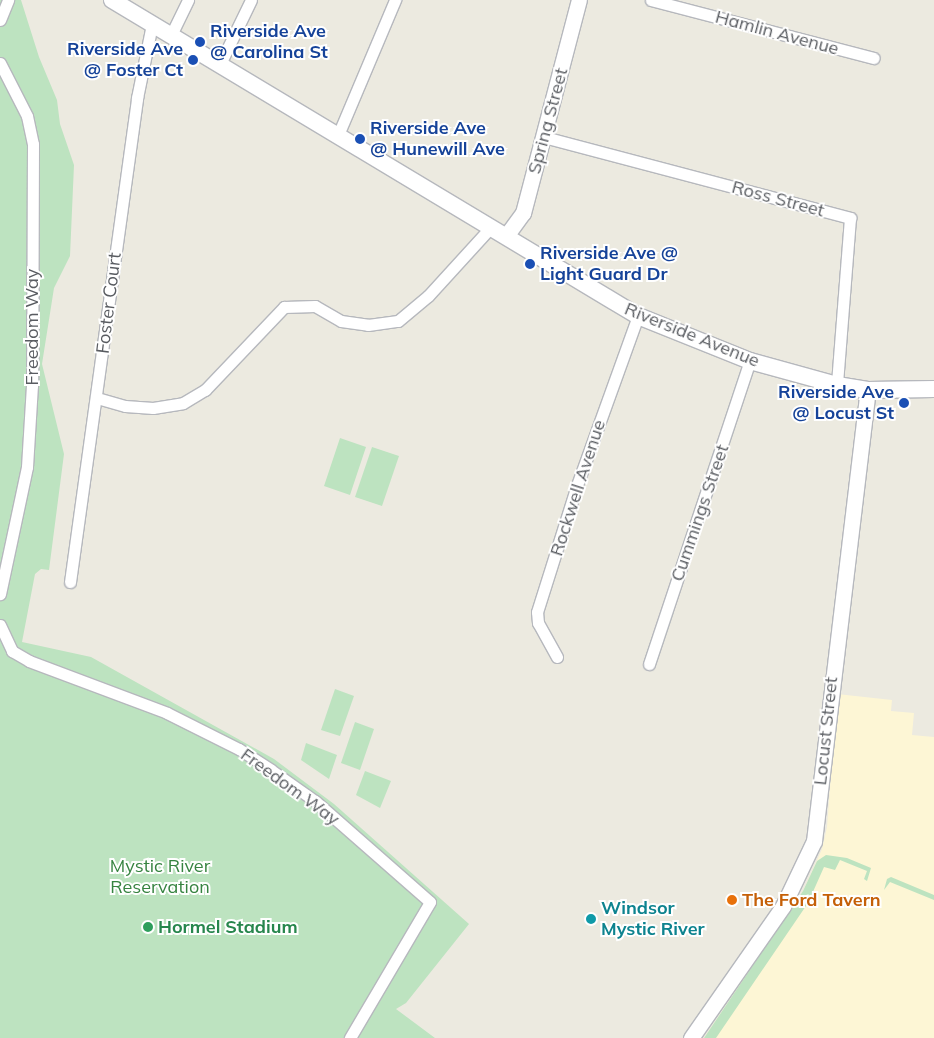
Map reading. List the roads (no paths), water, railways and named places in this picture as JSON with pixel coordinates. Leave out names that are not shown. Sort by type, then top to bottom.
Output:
[{"type":"main road","name":"Riverside Avenue","points":[[112,0],[638,316],[750,361],[837,386],[868,390],[934,389]]},
{"type":"street","points":[[0,20],[8,0]]},
{"type":"street","points":[[171,36],[188,0]]},
{"type":"street","points":[[220,64],[251,0]]},
{"type":"street","points":[[338,135],[395,0]]},
{"type":"street","name":"Spring Street","points":[[506,236],[523,213],[579,0]]},
{"type":"street","name":"Hamlin Avenue","points":[[651,0],[874,58]]},
{"type":"street","name":"Foster Court","points":[[70,582],[139,89],[152,24]]},
{"type":"street","name":"Freedom Way","points":[[0,64],[27,116],[33,144],[32,385],[27,467],[0,594]]},
{"type":"street","name":"Ross Street","points":[[544,137],[850,218],[837,386]]},
{"type":"street","points":[[97,398],[125,406],[153,408],[183,403],[205,390],[284,307],[315,306],[341,321],[368,325],[398,321],[428,296],[492,227]]},
{"type":"street","name":"Rockwell Avenue","points":[[557,657],[538,624],[537,612],[576,488],[638,316]]},
{"type":"street","name":"Cummings Street","points":[[649,664],[750,361]]},
{"type":"street","name":"Locust Street","points":[[691,1038],[783,906],[814,841],[868,390]]},
{"type":"street","name":"Freedom Way","points":[[0,625],[12,651],[29,661],[167,713],[239,749],[322,807],[430,902],[350,1038]]},
{"type":"place","name":"Riverside Ave @ Carolina St","points":[[200,42]]},
{"type":"place","name":"Riverside Ave @ Foster Ct","points":[[193,60]]},
{"type":"place","name":"Riverside Ave @ Hunewill Ave","points":[[360,139]]},
{"type":"place","name":"Riverside Ave @ Light Guard Dr","points":[[530,264]]},
{"type":"place","name":"Riverside Ave @ Locust St","points":[[904,403]]},
{"type":"place","name":"The Ford Tavern","points":[[732,900]]},
{"type":"place","name":"Windsor Mystic River","points":[[591,919]]},
{"type":"place","name":"Hormel Stadium","points":[[148,927]]},
{"type":"park label","name":"Mystic River Reservation","points":[[160,878]]}]
